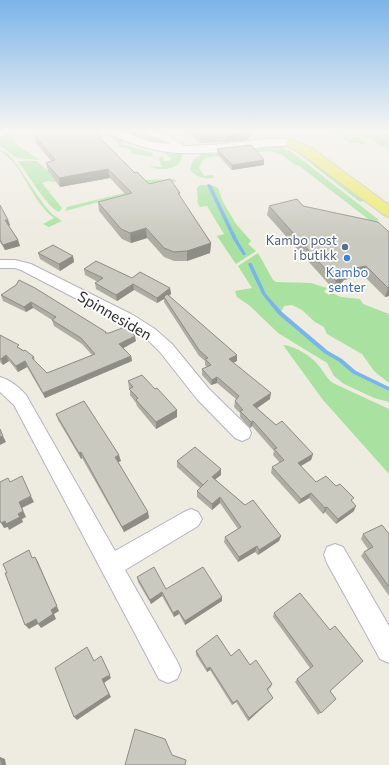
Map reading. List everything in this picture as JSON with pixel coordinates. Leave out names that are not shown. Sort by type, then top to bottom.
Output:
[{"type":"main road","points":[[327,167],[389,212]]},
{"type":"street","name":"Spinnesiden","points":[[0,264],[15,264],[26,267],[145,329],[166,348],[202,394],[242,433]]},
{"type":"street","points":[[0,383],[14,393],[20,400],[168,670]]},
{"type":"street","points":[[111,566],[191,518]]},
{"type":"street","points":[[335,555],[389,650]]},
{"type":"green space","points":[[16,167],[18,167],[45,206],[52,214],[62,221],[49,227],[43,224],[54,218],[39,203]]},
{"type":"green space","points":[[22,167],[43,167],[48,171],[56,182],[48,181],[42,183],[62,208],[59,212],[54,209],[43,197]]},
{"type":"green space","points":[[150,167],[158,167],[173,167],[159,169]]},
{"type":"green space","points":[[191,167],[200,167],[204,176],[214,176],[213,178],[200,177],[190,170]]},
{"type":"green space","points":[[300,167],[311,167],[379,220],[372,222]]},
{"type":"green space","points":[[315,167],[321,167],[346,185],[354,194],[366,200],[360,202]]},
{"type":"green space","points":[[173,179],[177,181],[65,211],[67,207],[124,193],[143,180]]},
{"type":"green space","points":[[200,185],[211,185],[218,188],[223,202],[236,224],[251,241],[248,244],[256,251],[236,264],[217,236],[224,234],[207,206],[200,207],[198,204],[197,188]]},
{"type":"green space","points":[[258,253],[273,280],[276,282],[311,283],[327,288],[324,292],[329,295],[332,293],[341,297],[360,299],[363,304],[389,314],[389,383],[374,371],[362,354],[327,334],[324,327],[315,322],[302,310],[292,305],[284,306],[278,313],[325,353],[337,359],[356,374],[389,391],[389,402],[374,398],[344,384],[334,376],[327,363],[278,333],[250,306],[237,297],[235,291],[252,288],[238,266]]},
{"type":"green space","points":[[283,345],[298,349],[308,355],[316,362],[333,383],[389,409],[389,474],[323,400]]},
{"type":"building","points":[[49,167],[129,167],[135,173],[137,172],[149,184],[170,179],[211,243],[187,251],[174,252],[164,248],[146,228],[130,233],[121,229],[98,202],[132,193],[108,169],[59,178]]},
{"type":"building","name":"Kambo senter","points":[[297,199],[303,206],[378,222],[389,232],[389,287],[388,288],[366,266],[347,270],[336,281],[269,206]]},
{"type":"building","points":[[0,205],[8,220],[5,220],[18,240],[3,245],[0,240]]},
{"type":"building","points":[[53,245],[73,256],[59,264],[38,253]]},
{"type":"building","points":[[96,261],[132,278],[140,272],[170,288],[157,298],[133,284],[116,295],[95,283],[103,278],[84,269]]},
{"type":"building","points":[[19,280],[35,288],[106,332],[105,333],[125,327],[135,336],[119,344],[131,356],[43,393],[25,361],[16,366],[6,355],[1,359],[0,358],[0,335],[19,345],[17,347],[24,351],[25,350],[34,357],[32,358],[47,373],[95,354],[81,338],[52,320],[56,317],[31,302],[24,307],[1,295],[16,285]]},
{"type":"building","points":[[167,294],[237,355],[229,359],[271,393],[253,405],[276,425],[282,421],[313,454],[298,463],[316,482],[326,476],[336,486],[340,484],[354,498],[351,500],[356,506],[338,519],[311,493],[301,499],[272,467],[284,460],[274,449],[277,448],[253,421],[251,422],[240,411],[243,410],[235,401],[239,396],[217,377],[212,380],[202,369],[211,365],[205,359],[208,358],[199,350],[164,297]]},
{"type":"building","points":[[142,375],[155,389],[157,388],[177,410],[156,422],[136,400],[138,398],[129,389],[133,387],[128,381]]},
{"type":"building","points":[[84,401],[119,455],[115,457],[148,512],[122,527],[81,452],[79,453],[56,414]]},
{"type":"building","points":[[0,429],[3,436],[0,437]]},
{"type":"building","points":[[195,447],[221,469],[212,477],[245,505],[253,500],[281,536],[259,550],[257,546],[239,557],[225,537],[241,527],[220,497],[212,504],[197,491],[203,485],[177,461]]},
{"type":"building","points":[[22,476],[31,496],[19,502],[23,511],[18,514],[20,517],[6,524],[5,521],[1,523],[0,482],[8,478],[10,482]]},
{"type":"building","points":[[382,525],[389,534],[389,587],[364,552],[373,547],[363,534]]},
{"type":"building","points":[[29,550],[32,558],[35,557],[57,606],[51,610],[53,614],[38,624],[36,619],[25,625],[3,564]]},
{"type":"building","points":[[154,567],[166,589],[203,567],[222,597],[185,621],[178,610],[173,613],[162,592],[150,600],[137,577]]},
{"type":"building","points":[[300,593],[330,630],[335,626],[363,661],[330,691],[336,699],[321,713],[297,679],[313,666],[274,613]]},
{"type":"building","points":[[217,635],[231,656],[239,649],[250,665],[256,660],[272,684],[267,689],[273,698],[249,718],[237,700],[233,703],[210,667],[207,669],[196,651]]},
{"type":"building","points":[[87,647],[94,661],[101,656],[110,675],[102,679],[109,694],[74,717],[55,668]]},
{"type":"building","points":[[135,729],[165,739],[172,755],[186,760],[185,765],[125,765]]},
{"type":"waterway","points":[[209,185],[235,239],[244,254]]},
{"type":"waterway","points":[[250,264],[264,294],[280,313],[326,352],[340,360],[354,372],[389,389]]},
{"type":"place","name":"Kambo post i butikk","points":[[345,247]]},
{"type":"place","name":"Kambo senter","points":[[347,258]]}]
